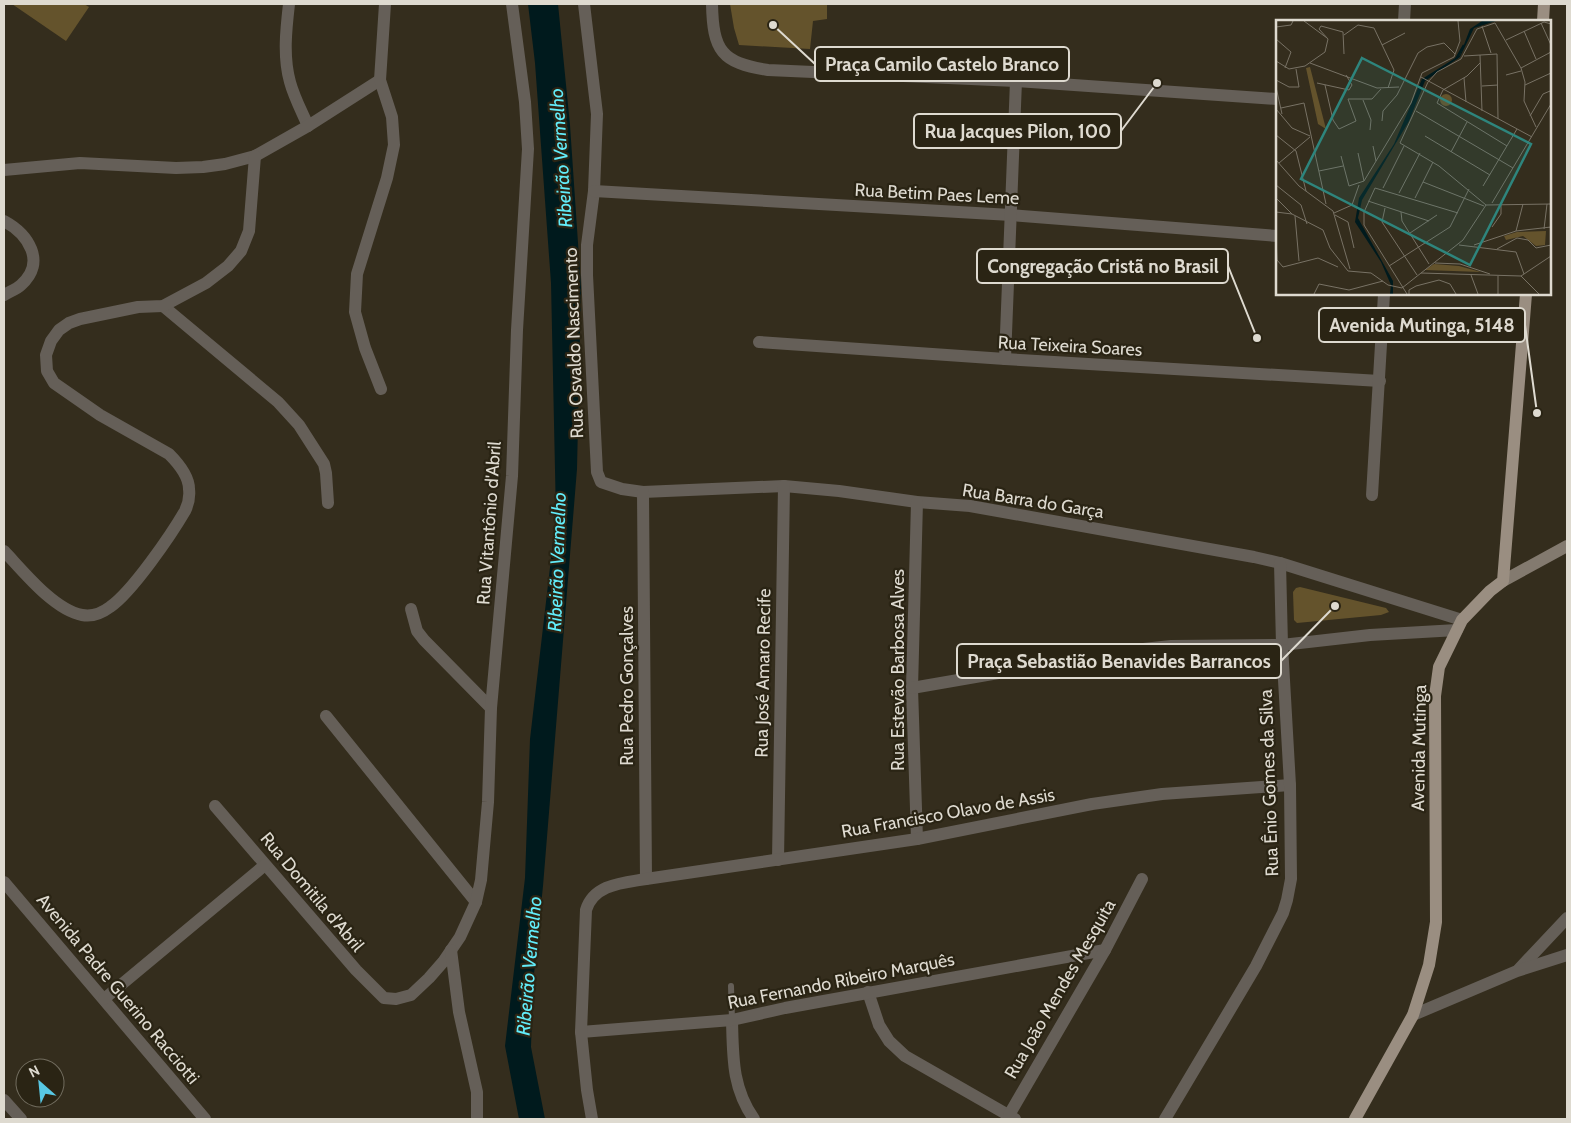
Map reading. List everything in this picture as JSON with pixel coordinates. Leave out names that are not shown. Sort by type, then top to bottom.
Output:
[{"type":"main road","points":[[1543,20],[1544,4]]},
{"type":"main road","points":[[1503,581],[1526,295]]},
{"type":"main road","points":[[1503,581],[1567,546]]},
{"type":"main road","name":"Avenida Mutinga","points":[[1355,1119],[1412,1015],[1429,965],[1436,922],[1435,696],[1439,667],[1459,625],[1490,591],[1503,581]]},
{"type":"street","points":[[289,4],[286,60],[290,83],[308,126]]},
{"type":"street","points":[[381,389],[365,348],[355,312],[358,274],[387,178],[394,145],[392,117],[380,80],[385,4]]},
{"type":"street","name":"Rua Vitantônio d'Abril","points":[[384,998],[396,1000],[411,995],[429,978],[460,937],[476,902],[481,880],[488,802],[491,708],[512,476],[517,330],[528,150],[525,102],[512,4]]},
{"type":"street","name":"Rua Osvaldo Nascimento","points":[[584,4],[597,114],[594,191],[587,245],[596,472]]},
{"type":"street","points":[[712,4],[713,24],[717,41],[724,53],[736,63],[750,67],[768,70],[1016,81],[1276,99]]},
{"type":"street","points":[[1404,20],[1405,4]]},
{"type":"street","points":[[4,170],[80,163],[176,168],[225,164],[255,156],[308,126],[380,80]]},
{"type":"street","points":[[1005,360],[1016,81]]},
{"type":"street","points":[[4,551],[46,594],[80,615],[89,616],[101,613],[112,606],[124,594],[150,562],[176,525],[189,500],[190,487],[176,461],[169,454],[86,406],[54,383],[47,371],[46,355],[51,341],[59,330],[69,323],[138,307],[163,306],[206,283],[228,266],[241,251],[249,231],[255,156]]},
{"type":"street","name":"Rua Betim Paes Leme","points":[[594,191],[1011,216],[1276,236]]},
{"type":"street","points":[[4,221],[27,240],[34,255],[31,271],[21,285],[4,295]]},
{"type":"street","points":[[1372,495],[1384,295]]},
{"type":"street","points":[[163,306],[278,402],[299,425],[324,464],[328,503]]},
{"type":"street","name":"Rua Teixeira Soares","points":[[759,342],[1005,360],[1380,381]]},
{"type":"street","name":"Rua Barra do Garça","points":[[596,472],[601,482],[607,485],[643,492],[784,486],[980,508],[1280,563],[1459,625]]},
{"type":"street","name":"Rua José Amaro Recife","points":[[778,860],[784,486]]},
{"type":"street","name":"Rua Pedro Gonçalves","points":[[643,492],[646,879]]},
{"type":"street","name":"Rua Estevão Barbosa Alves","points":[[917,502],[912,688],[917,838]]},
{"type":"street","name":"Rua Ênio Gomes da Silva","points":[[1165,1119],[1256,966],[1283,913],[1291,879],[1290,785],[1282,644],[1280,563]]},
{"type":"street","points":[[411,609],[417,631],[424,640],[491,708]]},
{"type":"street","points":[[912,688],[1125,651],[1171,646],[1282,644],[1459,625]]},
{"type":"street","points":[[326,716],[476,902]]},
{"type":"street","name":"Rua Francisco Olavo de Assis","points":[[581,1032],[586,910],[598,892],[613,885],[917,838],[1092,804],[1162,794],[1290,785]]},
{"type":"street","name":"Rua Domitila d'Abril","points":[[215,806],[356,970],[384,998]]},
{"type":"street","points":[[104,999],[266,865]]},
{"type":"street","name":"Rua João Mendes Mesquita","points":[[1012,1117],[1105,950],[1142,879]]},
{"type":"street","name":"Avenida Padre Guerino Racciotti","points":[[4,882],[206,1119]]},
{"type":"street","points":[[1517,970],[1567,918]]},
{"type":"street","points":[[451,950],[460,1012],[477,1092],[477,1119]]},
{"type":"street","name":"Rua Fernando Ribeiro Marquês","points":[[581,1032],[732,1020],[868,992],[1105,950]]},
{"type":"street","points":[[1412,1015],[1517,970],[1567,955]]},
{"type":"street","points":[[868,992],[880,1025],[889,1041],[905,1056],[1012,1117]]},
{"type":"street","points":[[732,1020],[737,1086],[746,1108],[754,1119]]},
{"type":"street","points":[[581,1032],[592,1119]]},
{"type":"street","points":[[4,1100],[20,1119]]},
{"type":"lane","points":[[731,986],[732,1020]]},
{"type":"shaded area","points":[[12,4],[84,4],[89,7],[66,41]]},
{"type":"shaded area","points":[[730,4],[827,4],[827,19],[813,21],[810,49],[739,45]]},
{"type":"shaded area","points":[[1300,587],[1386,608],[1389,612],[1381,615],[1297,623],[1294,620],[1293,592],[1296,588]]},
{"type":"water","name":"Ribeirão Vermelho","points":[[528,4],[558,4],[570,125],[581,287],[577,469],[543,886],[533,984],[531,1047],[545,1119],[519,1119],[505,1046],[525,878],[530,739],[556,516],[551,283],[535,63]]},
{"type":"place","name":"Praça Camilo Castelo Branco","points":[[773,25]]},
{"type":"place","name":"Rua Jacques Pilon, 100","points":[[1157,83]]},
{"type":"place","name":"Congregação Cristã no Brasil","points":[[1257,338]]},
{"type":"place","name":"Avenida Mutinga, 5148","points":[[1537,413]]},
{"type":"place","name":"Praça Sebastião Benavides Barrancos","points":[[1335,606]]}]
